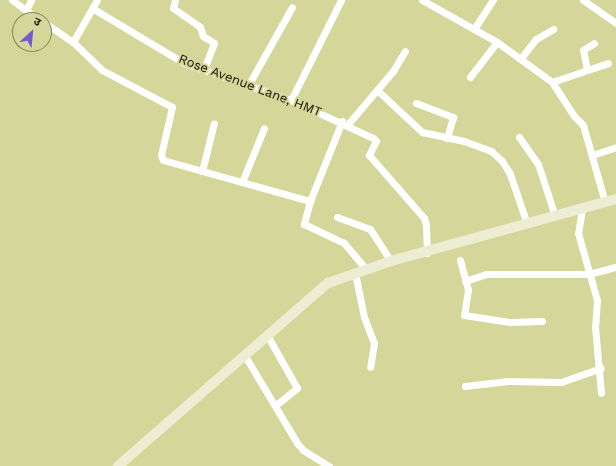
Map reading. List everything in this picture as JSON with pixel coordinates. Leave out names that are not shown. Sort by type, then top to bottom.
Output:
[{"type":"street","points":[[12,0],[29,12]]},
{"type":"street","points":[[26,10],[31,0]]},
{"type":"street","points":[[73,42],[97,0]]},
{"type":"street","points":[[175,0],[173,8],[200,27],[203,36],[214,43],[204,69]]},
{"type":"street","points":[[292,100],[340,0]]},
{"type":"street","points":[[422,0],[497,42],[552,82],[574,116],[583,125],[605,202]]},
{"type":"street","points":[[474,29],[493,0]]},
{"type":"street","points":[[583,0],[616,23]]},
{"type":"street","points":[[249,84],[292,7]]},
{"type":"street","name":"Rose Avenue Lane, HMT","points":[[92,8],[178,60],[292,100],[345,123],[375,139],[369,155],[424,218],[426,225],[427,253]]},
{"type":"street","points":[[52,28],[73,42],[102,70],[172,107],[162,159],[310,201]]},
{"type":"street","points":[[521,58],[536,39],[553,28]]},
{"type":"street","points":[[470,77],[497,42]]},
{"type":"street","points":[[587,70],[583,50],[594,43]]},
{"type":"street","points":[[366,269],[344,243],[305,225],[310,201],[345,123],[377,90],[405,51]]},
{"type":"street","points":[[552,82],[608,63]]},
{"type":"street","points":[[377,90],[418,130],[478,145],[491,151],[502,161],[510,174],[527,224]]},
{"type":"street","points":[[416,103],[453,117],[447,138]]},
{"type":"street","points":[[202,171],[214,123]]},
{"type":"street","points":[[242,182],[264,128]]},
{"type":"street","points":[[519,137],[538,164],[554,216]]},
{"type":"street","points":[[592,155],[616,147]]},
{"type":"street","points":[[118,466],[320,288],[355,273],[391,261],[427,253],[616,199]]},
{"type":"street","points":[[582,209],[578,233],[597,300],[596,338],[601,368],[601,393]]},
{"type":"street","points":[[337,217],[370,229],[391,261]]},
{"type":"street","points":[[460,260],[464,281],[468,290],[464,313],[467,317],[510,322],[542,321]]},
{"type":"street","points":[[464,281],[486,274],[589,274],[616,267]]},
{"type":"street","points":[[355,273],[364,317],[374,343],[370,367]]},
{"type":"street","points":[[267,336],[297,388],[275,406]]},
{"type":"street","points":[[244,356],[303,450],[329,466]]},
{"type":"street","points":[[465,386],[508,381],[561,382],[601,368]]}]
